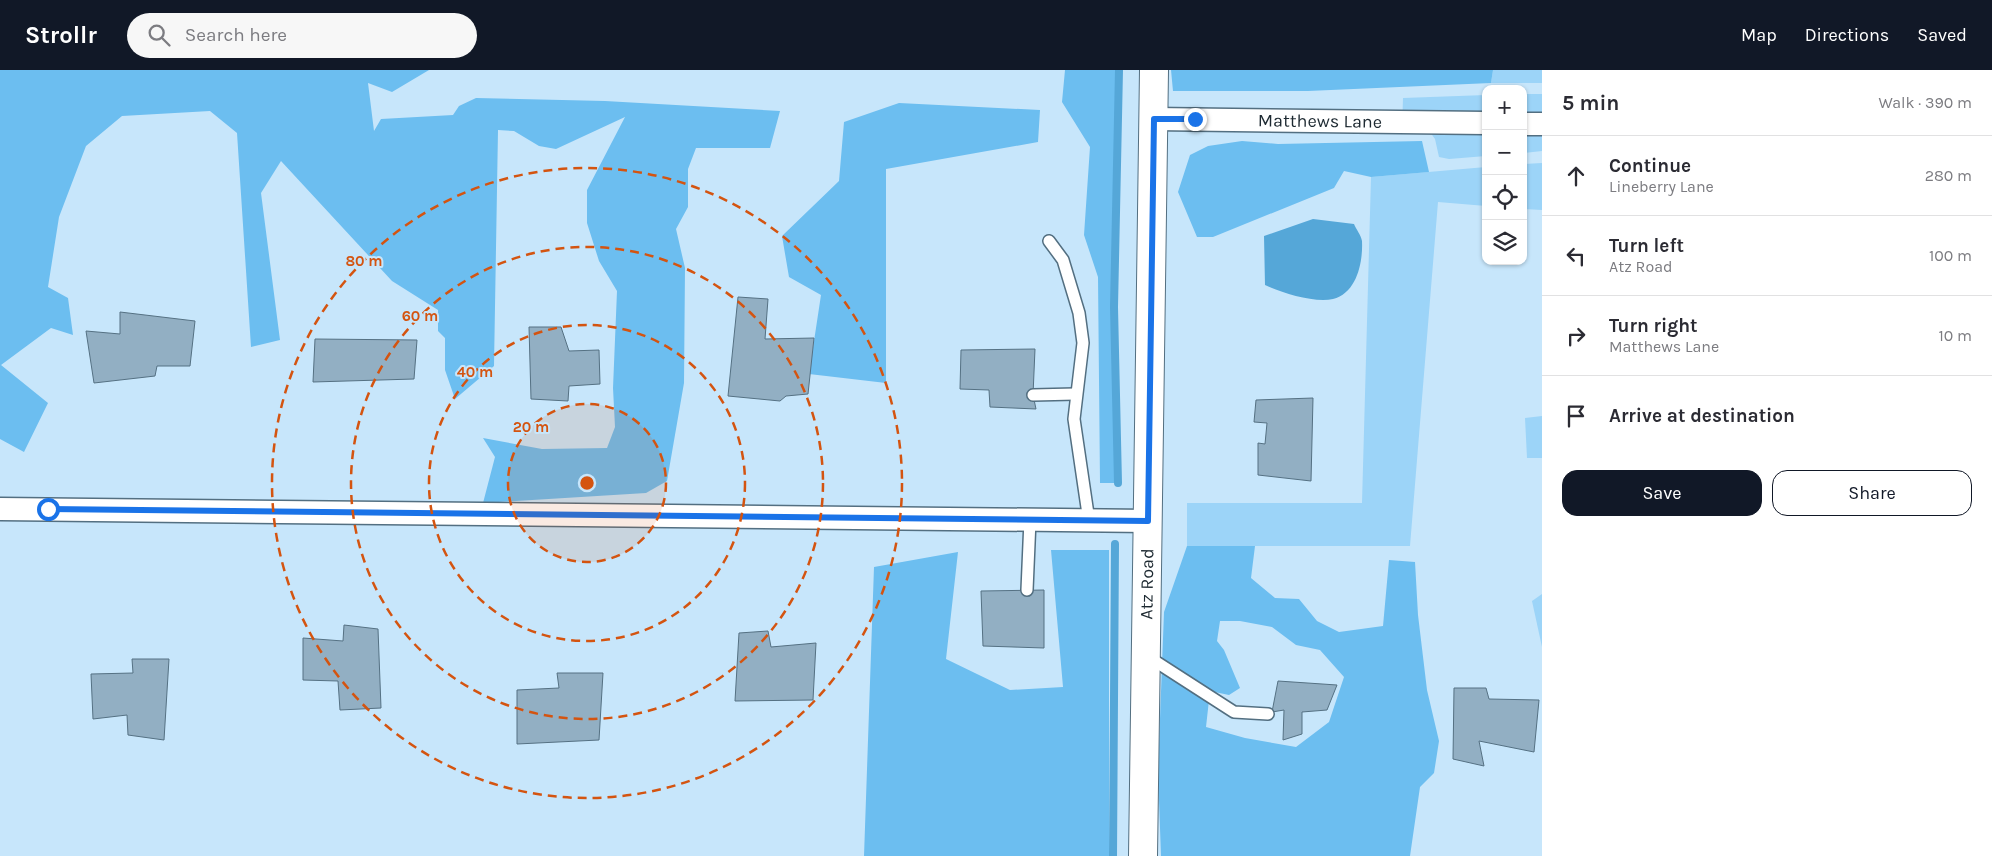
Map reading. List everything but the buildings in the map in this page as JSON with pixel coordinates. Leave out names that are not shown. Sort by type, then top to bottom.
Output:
[{"type":"street","name":"Atz Road","points":[[1143,856],[1154,70]]},
{"type":"street","name":"Matthews Lane","points":[[1154,119],[1482,124]]},
{"type":"street","points":[[1527,124],[1542,124]]},
{"type":"street","points":[[0,509],[1148,521]]},
{"type":"lane","points":[[1049,241],[1063,260],[1079,313],[1083,343],[1074,419],[1089,521]]},
{"type":"lane","points":[[1033,395],[1076,394]]},
{"type":"lane","points":[[1026,590],[1030,520]]},
{"type":"lane","points":[[1146,655],[1234,712],[1268,714]]},
{"type":"shaded area","points":[[0,70],[429,70],[392,92],[368,83],[374,131],[381,119],[453,115],[459,106],[476,98],[605,101],[780,111],[770,148],[696,148],[688,169],[688,207],[676,229],[685,268],[684,383],[667,481],[646,493],[483,503],[495,457],[483,438],[542,449],[607,448],[615,427],[613,388],[617,291],[599,261],[587,223],[587,190],[625,117],[556,149],[539,146],[514,131],[498,130],[494,366],[455,399],[445,370],[445,338],[438,331],[438,310],[392,281],[281,161],[261,193],[280,340],[251,347],[237,133],[210,111],[122,116],[86,146],[59,217],[48,287],[68,298],[73,335],[51,328],[1,365],[48,403],[24,452],[0,439]]},
{"type":"shaded area","points":[[1065,70],[1119,70],[1114,307],[1118,483],[1100,483],[1098,277],[1084,235],[1090,147],[1062,102]]},
{"type":"shaded area","points":[[1171,70],[1493,70],[1491,83],[1308,91],[1173,91]]},
{"type":"shaded area","points":[[1493,70],[1542,70],[1542,83],[1491,83]]},
{"type":"shaded area","points":[[1527,94],[1542,94],[1542,151],[1527,153]]},
{"type":"shaded area","points":[[1482,95],[1482,156],[1449,159],[1439,157],[1435,139],[1430,132],[1402,129],[1403,98]]},
{"type":"shaded area","points":[[899,103],[1040,110],[1038,142],[886,169],[886,383],[809,374],[821,295],[789,277],[782,236],[839,181],[844,122]]},
{"type":"shaded area","points":[[1242,141],[1278,144],[1422,141],[1429,172],[1371,177],[1344,171],[1334,188],[1213,237],[1197,237],[1178,192],[1190,155],[1208,146]]},
{"type":"shaded area","points":[[1542,163],[1542,210],[1527,209],[1527,164]]},
{"type":"shaded area","points":[[1482,167],[1482,206],[1438,202],[1410,546],[1187,546],[1187,503],[1362,503],[1371,177]]},
{"type":"shaded area","points":[[1313,219],[1354,224],[1362,241],[1360,267],[1353,284],[1341,296],[1333,299],[1317,300],[1289,294],[1265,285],[1264,236]]},
{"type":"shaded area","points":[[1542,416],[1542,458],[1527,458],[1525,418]]},
{"type":"shaded area","points":[[1187,546],[1255,546],[1251,578],[1275,598],[1299,599],[1317,621],[1339,632],[1383,626],[1389,560],[1415,562],[1418,615],[1427,690],[1439,741],[1434,773],[1420,787],[1410,856],[1161,856],[1158,772],[1164,612]],"holes":[[[1220,621],[1240,621],[1272,627],[1296,645],[1320,650],[1344,677],[1329,722],[1296,747],[1245,738],[1206,727],[1210,691],[1229,695],[1240,688],[1224,650],[1217,641]]]},
{"type":"shaded area","points":[[1051,550],[1109,550],[1109,856],[864,856],[874,567],[958,552],[946,659],[1010,690],[1063,687]]},
{"type":"shaded area","points":[[1542,594],[1542,647],[1532,601]]},
{"type":"waterway","points":[[1118,483],[1114,307],[1119,70]]},
{"type":"waterway","points":[[1113,856],[1115,544]]},
{"type":"route","points":[[48,509],[1148,521],[1154,119],[1195,119]]}]
